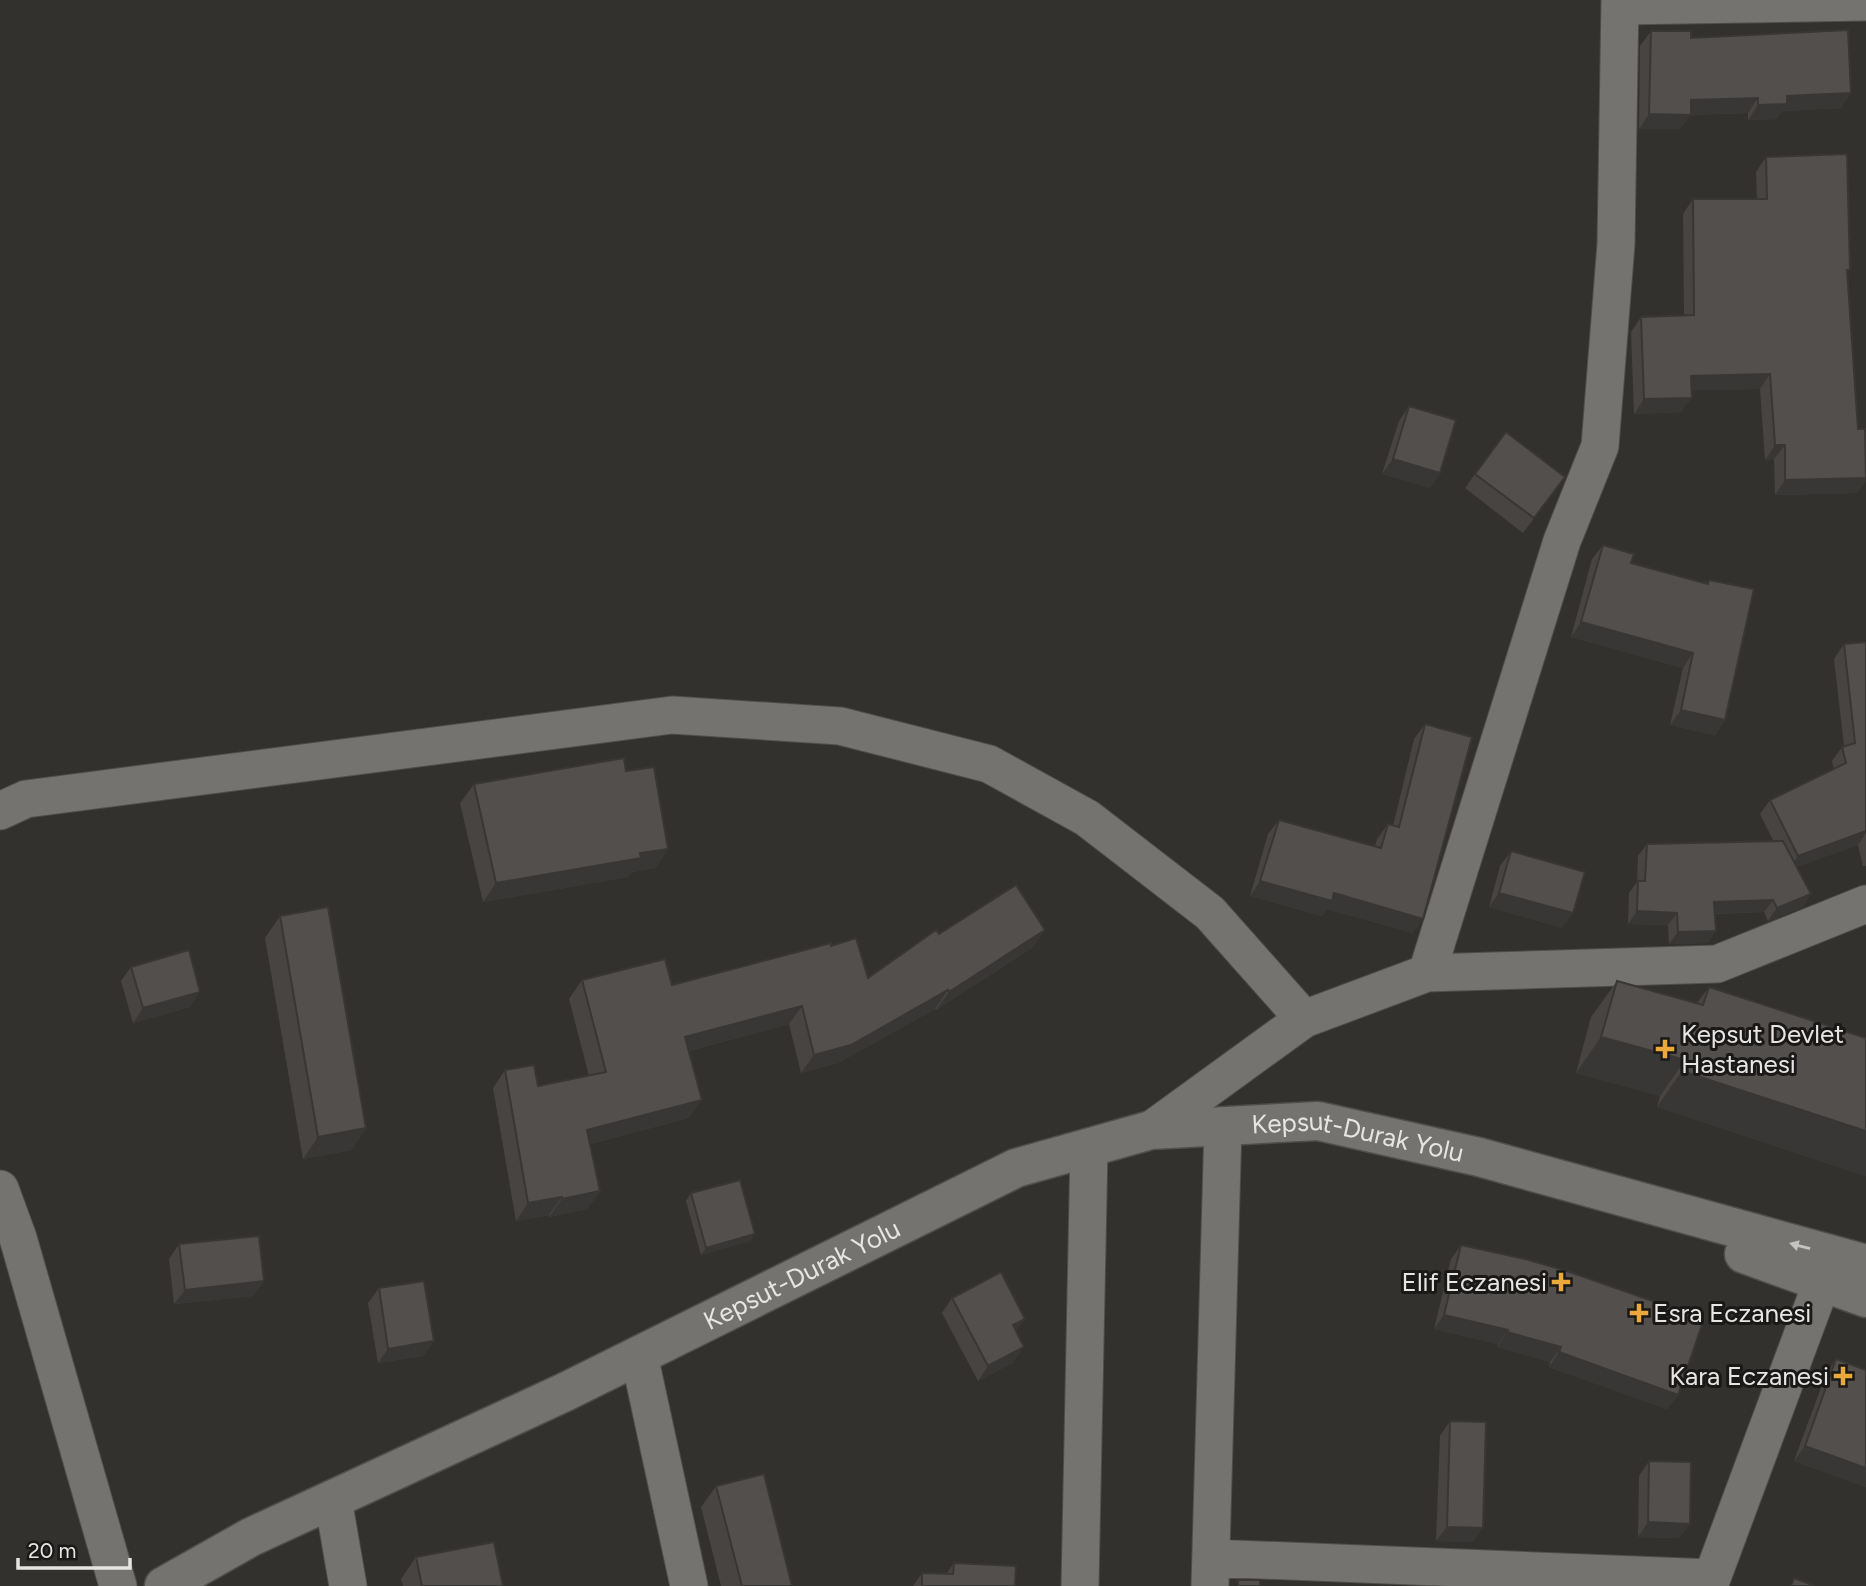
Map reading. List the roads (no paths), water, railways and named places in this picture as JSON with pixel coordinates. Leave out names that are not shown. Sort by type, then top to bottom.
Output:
[{"type":"main road","name":"Kepsut-Durak Yolu","points":[[164,1586],[251,1537],[565,1392],[1016,1168],[1151,1130],[1318,1121],[1479,1157],[1866,1264]]},
{"type":"main road","name":"Kepsut-Durak Yolu","points":[[1479,1157],[1866,1298]]},
{"type":"street","points":[[1427,974],[1562,541],[1600,446],[1616,244],[1620,3],[1866,2]]},
{"type":"street","points":[[0,811],[26,799],[672,715],[840,726],[989,764],[1087,818],[1210,913],[1304,1019]]},
{"type":"street","points":[[1151,1130],[1304,1019],[1427,974],[1717,964],[1866,904]]},
{"type":"street","points":[[1223,1126],[1211,1572],[1710,1582],[1822,1282]]},
{"type":"street","points":[[1080,1586],[1089,1148]]},
{"type":"street","points":[[0,1189],[18,1238],[118,1586]]},
{"type":"street","points":[[639,1355],[690,1586]]},
{"type":"street","points":[[333,1499],[348,1586]]},
{"type":"place","name":"Kepsut Devlet Hastanesi","points":[[1665,1049]]},
{"type":"place","name":"Elif Eczanesi","points":[[1561,1282]]},
{"type":"place","name":"Esra Eczanesi","points":[[1639,1313]]},
{"type":"place","name":"Kara Eczanesi","points":[[1843,1376]]}]
